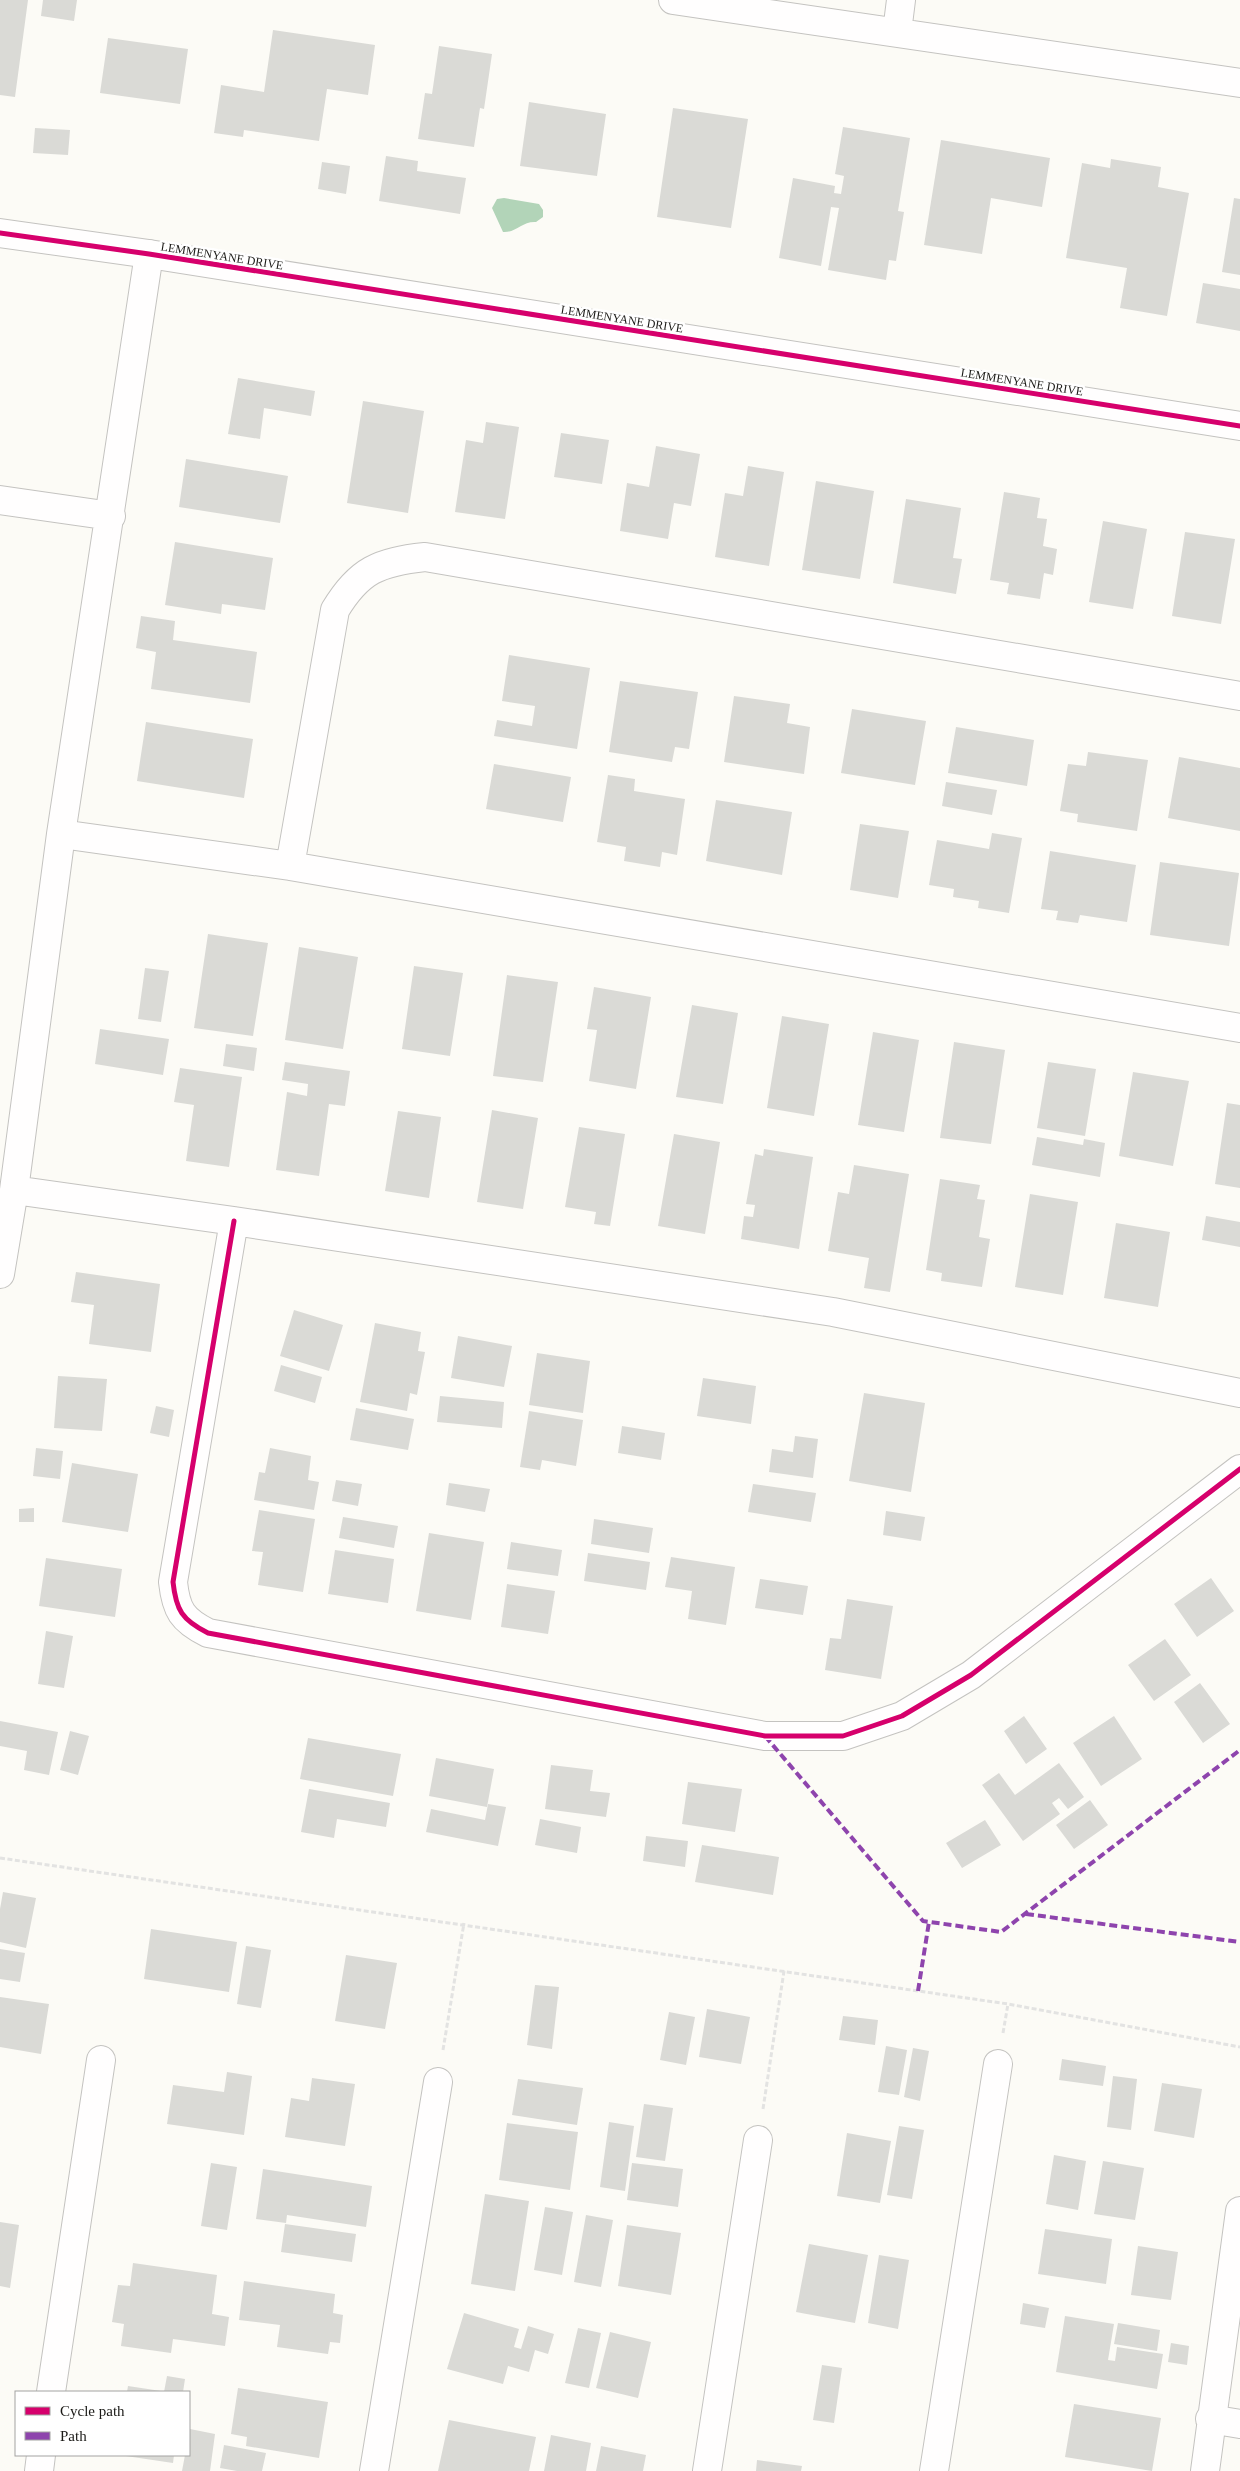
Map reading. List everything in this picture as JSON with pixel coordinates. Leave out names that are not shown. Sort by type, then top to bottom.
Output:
[{"type":"street","points":[[673,0],[1240,83]]},
{"type":"street","points":[[897,32],[901,0]]},
{"type":"street","name":"LEMMENYANE DRIVE","points":[[0,233],[149,254],[1240,426]]},
{"type":"street","points":[[0,1274],[14,1190],[61,834],[111,516],[149,254]]},
{"type":"street","points":[[0,500],[111,516]]},
{"type":"street","points":[[290,866],[335,610],[348,588],[369,571],[396,560],[425,557],[1240,696]]},
{"type":"street","points":[[61,834],[290,866],[1240,1028]]},
{"type":"street","points":[[14,1190],[234,1220],[833,1312],[1240,1393]]},
{"type":"street","points":[[234,1220],[173,1582],[175,1598],[180,1613],[193,1625],[208,1633],[765,1736],[843,1736],[902,1716],[971,1675],[1240,1469]]},
{"type":"street","points":[[51,2391],[101,2060]]},
{"type":"street","points":[[934,2471],[998,2064]]},
{"type":"street","points":[[374,2471],[438,2082]]},
{"type":"street","points":[[707,2471],[758,2140]]},
{"type":"street","points":[[1205,2471],[1210,2419],[1240,2211]]},
{"type":"street","points":[[1210,2419],[1240,2424]]},
{"type":"street","points":[[39,2471],[41,2456]]},
{"type":"path","points":[[0,1858],[464,1923],[1008,2004],[1240,2048]]},
{"type":"path","points":[[438,2082],[464,1923]]},
{"type":"path","points":[[758,2140],[784,1971]]},
{"type":"shaded area","points":[[504,198],[539,204],[543,210],[543,217],[536,222],[527,223],[512,231],[503,232],[492,208],[497,199]]},
{"type":"building","points":[[0,0],[28,0],[15,97],[0,95]]},
{"type":"building","points":[[43,0],[77,0],[74,21],[41,16]]},
{"type":"building","points":[[273,30],[375,45],[368,95],[327,89],[319,141],[244,130],[243,137],[214,133],[221,85],[264,92]]},
{"type":"building","points":[[108,38],[188,49],[180,104],[100,93]]},
{"type":"building","points":[[439,46],[492,54],[484,109],[480,108],[474,147],[418,139],[425,93],[432,94]]},
{"type":"building","points":[[529,102],[606,114],[597,176],[520,166]]},
{"type":"building","points":[[673,108],[748,119],[731,228],[657,217]]},
{"type":"building","points":[[843,127],[910,138],[898,211],[904,212],[896,261],[889,260],[886,280],[828,270],[839,208],[831,207],[821,266],[779,258],[793,178],[835,186],[834,193],[841,194],[844,176],[835,174]]},
{"type":"building","points":[[35,128],[70,130],[68,155],[33,153]]},
{"type":"building","points":[[941,140],[1050,158],[1042,207],[991,198],[982,254],[924,245]]},
{"type":"building","points":[[386,156],[418,161],[417,171],[466,178],[460,214],[379,201]]},
{"type":"building","points":[[1111,159],[1161,167],[1158,187],[1189,193],[1167,316],[1120,308],[1127,268],[1066,258],[1082,163],[1110,168]]},
{"type":"building","points":[[322,162],[350,166],[346,194],[318,189]]},
{"type":"building","points":[[1234,198],[1240,199],[1240,275],[1222,272]]},
{"type":"building","points":[[1203,283],[1240,289],[1240,331],[1196,323]]},
{"type":"building","points":[[238,378],[315,391],[311,416],[264,408],[260,439],[228,434]]},
{"type":"building","points":[[363,401],[424,411],[408,513],[347,503]]},
{"type":"building","points":[[486,422],[519,427],[505,519],[455,512],[466,440],[483,443]]},
{"type":"building","points":[[561,433],[609,440],[602,484],[554,477]]},
{"type":"building","points":[[656,446],[700,454],[691,506],[674,503],[668,539],[620,531],[627,483],[649,487]]},
{"type":"building","points":[[186,459],[288,476],[280,523],[179,507]]},
{"type":"building","points":[[748,466],[784,472],[769,566],[715,557],[725,493],[743,496]]},
{"type":"building","points":[[816,481],[874,491],[860,579],[802,570]]},
{"type":"building","points":[[1004,492],[1040,498],[1037,518],[1047,519],[1043,546],[1057,549],[1053,575],[1044,573],[1040,599],[1007,594],[1009,583],[990,580]]},
{"type":"building","points":[[906,499],[961,508],[953,558],[962,559],[956,594],[893,583]]},
{"type":"building","points":[[1103,521],[1147,529],[1133,609],[1089,602]]},
{"type":"building","points":[[1185,532],[1235,539],[1221,624],[1172,616]]},
{"type":"building","points":[[175,542],[273,558],[265,610],[222,604],[221,614],[165,605]]},
{"type":"building","points":[[141,616],[175,621],[173,640],[257,652],[250,703],[151,689],[156,652],[136,648]]},
{"type":"building","points":[[509,655],[590,668],[577,749],[494,736],[497,720],[532,726],[535,706],[502,701]]},
{"type":"building","points":[[620,681],[698,692],[689,749],[675,747],[672,762],[609,752]]},
{"type":"building","points":[[734,696],[790,704],[787,723],[810,727],[804,774],[724,762]]},
{"type":"building","points":[[852,709],[926,721],[915,785],[841,773]]},
{"type":"building","points":[[146,722],[253,739],[244,798],[137,781]]},
{"type":"building","points":[[956,727],[1034,740],[1027,786],[948,773]]},
{"type":"building","points":[[1088,752],[1148,760],[1137,831],[1077,822],[1078,814],[1060,811],[1068,764],[1086,766]]},
{"type":"building","points":[[1179,757],[1240,768],[1240,831],[1168,818]]},
{"type":"building","points":[[494,764],[571,777],[563,822],[486,809]]},
{"type":"building","points":[[608,775],[635,779],[634,791],[685,799],[677,855],[662,852],[660,867],[624,861],[626,847],[597,842]]},
{"type":"building","points":[[946,782],[997,790],[992,815],[942,806]]},
{"type":"building","points":[[716,800],[792,812],[782,875],[706,861]]},
{"type":"building","points":[[860,824],[909,831],[898,898],[850,890]]},
{"type":"building","points":[[992,833],[1022,838],[1009,913],[978,908],[979,901],[953,897],[954,889],[929,885],[937,840],[989,849]]},
{"type":"building","points":[[1050,851],[1136,865],[1127,922],[1080,915],[1078,923],[1056,920],[1058,911],[1041,909]]},
{"type":"building","points":[[1160,862],[1239,873],[1229,946],[1150,935]]},
{"type":"building","points":[[208,934],[268,943],[253,1036],[194,1028]]},
{"type":"building","points":[[299,947],[358,957],[343,1049],[285,1040]]},
{"type":"building","points":[[414,966],[463,973],[450,1056],[402,1049]]},
{"type":"building","points":[[145,968],[169,971],[161,1022],[138,1019]]},
{"type":"building","points":[[507,975],[558,982],[543,1082],[493,1076]]},
{"type":"building","points":[[594,987],[651,997],[636,1089],[589,1081],[597,1030],[587,1029]]},
{"type":"building","points":[[692,1005],[738,1013],[723,1104],[676,1097]]},
{"type":"building","points":[[782,1016],[829,1024],[814,1116],[767,1108]]},
{"type":"building","points":[[100,1029],[169,1039],[163,1075],[95,1064]]},
{"type":"building","points":[[873,1032],[919,1040],[904,1132],[858,1125]]},
{"type":"building","points":[[954,1042],[1005,1050],[991,1144],[940,1138]]},
{"type":"building","points":[[226,1044],[257,1048],[254,1071],[223,1066]]},
{"type":"building","points":[[285,1062],[350,1071],[345,1106],[329,1104],[319,1176],[276,1170],[287,1092],[307,1096],[308,1084],[282,1080]]},
{"type":"building","points":[[1048,1062],[1096,1069],[1085,1136],[1037,1128]]},
{"type":"building","points":[[180,1068],[242,1077],[229,1167],[186,1161],[194,1105],[174,1102]]},
{"type":"building","points":[[1133,1072],[1189,1081],[1173,1166],[1119,1156]]},
{"type":"building","points":[[1227,1103],[1240,1105],[1240,1188],[1215,1184]]},
{"type":"building","points":[[492,1110],[538,1118],[523,1209],[477,1202]]},
{"type":"building","points":[[398,1111],[441,1117],[429,1198],[385,1191]]},
{"type":"building","points":[[579,1127],[625,1134],[610,1226],[594,1224],[596,1212],[565,1207]]},
{"type":"building","points":[[674,1134],[720,1142],[705,1234],[658,1226]]},
{"type":"building","points":[[1037,1137],[1083,1145],[1084,1139],[1105,1143],[1100,1177],[1032,1165]]},
{"type":"building","points":[[764,1149],[813,1157],[799,1249],[741,1239],[744,1216],[753,1217],[755,1205],[746,1204],[755,1154],[763,1156]]},
{"type":"building","points":[[854,1165],[909,1174],[890,1292],[864,1288],[869,1258],[828,1251],[838,1192],[849,1194]]},
{"type":"building","points":[[940,1179],[980,1185],[977,1199],[985,1200],[979,1237],[990,1239],[982,1287],[941,1281],[942,1273],[926,1270]]},
{"type":"building","points":[[1030,1194],[1078,1202],[1063,1295],[1015,1287]]},
{"type":"building","points":[[1206,1216],[1240,1222],[1240,1247],[1202,1240]]},
{"type":"building","points":[[1116,1223],[1170,1232],[1158,1307],[1104,1298]]},
{"type":"building","points":[[76,1272],[160,1284],[151,1352],[89,1344],[94,1305],[71,1302]]},
{"type":"building","points":[[294,1310],[343,1325],[329,1371],[280,1356]]},
{"type":"building","points":[[375,1323],[421,1332],[418,1351],[425,1352],[417,1395],[410,1393],[407,1411],[360,1402]]},
{"type":"building","points":[[458,1336],[512,1346],[504,1387],[451,1378]]},
{"type":"building","points":[[537,1353],[590,1361],[583,1413],[529,1405]]},
{"type":"building","points":[[281,1365],[322,1377],[315,1403],[274,1391]]},
{"type":"building","points":[[58,1376],[107,1379],[102,1431],[54,1428]]},
{"type":"building","points":[[703,1378],[756,1386],[751,1424],[697,1416]]},
{"type":"building","points":[[864,1393],[925,1403],[911,1492],[849,1481]]},
{"type":"building","points":[[440,1396],[504,1402],[502,1428],[437,1422]]},
{"type":"building","points":[[156,1406],[174,1410],[169,1437],[150,1433]]},
{"type":"building","points":[[356,1408],[414,1419],[408,1450],[350,1440]]},
{"type":"building","points":[[529,1411],[583,1420],[576,1466],[542,1460],[540,1470],[520,1467]]},
{"type":"building","points":[[622,1426],[665,1433],[661,1460],[618,1453]]},
{"type":"building","points":[[795,1436],[818,1439],[813,1478],[769,1472],[772,1449],[793,1452]]},
{"type":"building","points":[[36,1448],[63,1451],[60,1479],[33,1476]]},
{"type":"building","points":[[270,1448],[311,1456],[308,1480],[319,1482],[314,1510],[254,1500],[259,1472],[265,1473]]},
{"type":"building","points":[[72,1463],[138,1474],[128,1532],[62,1522]]},
{"type":"building","points":[[336,1480],[362,1484],[358,1506],[332,1501]]},
{"type":"building","points":[[449,1483],[490,1489],[485,1512],[446,1505]]},
{"type":"building","points":[[753,1484],[816,1493],[811,1522],[748,1512]]},
{"type":"building","points":[[34,1508],[34,1522],[19,1522],[19,1509]]},
{"type":"building","points":[[259,1510],[315,1519],[303,1592],[258,1585],[263,1552],[252,1551]]},
{"type":"building","points":[[886,1511],[925,1517],[921,1541],[883,1535]]},
{"type":"building","points":[[343,1517],[398,1526],[394,1548],[339,1538]]},
{"type":"building","points":[[594,1519],[653,1528],[649,1553],[591,1544]]},
{"type":"building","points":[[429,1533],[484,1542],[471,1620],[416,1611]]},
{"type":"building","points":[[511,1542],[562,1550],[558,1576],[507,1569]]},
{"type":"building","points":[[335,1550],[394,1559],[388,1603],[328,1594]]},
{"type":"building","points":[[588,1553],[650,1562],[646,1590],[584,1581]]},
{"type":"building","points":[[671,1557],[735,1567],[726,1625],[688,1619],[692,1591],[665,1587]]},
{"type":"building","points":[[46,1558],[122,1569],[115,1617],[39,1606]]},
{"type":"building","points":[[1211,1578],[1234,1611],[1197,1637],[1174,1604]]},
{"type":"building","points":[[760,1579],[808,1586],[803,1615],[755,1608]]},
{"type":"building","points":[[507,1584],[555,1591],[548,1634],[501,1627]]},
{"type":"building","points":[[847,1599],[893,1606],[881,1679],[825,1670],[830,1638],[841,1639]]},
{"type":"building","points":[[46,1631],[73,1636],[64,1688],[38,1684]]},
{"type":"building","points":[[1165,1639],[1191,1675],[1154,1701],[1128,1665]]},
{"type":"building","points":[[1200,1683],[1230,1724],[1203,1743],[1174,1702]]},
{"type":"building","points":[[1024,1716],[1047,1749],[1026,1764],[1004,1731]]},
{"type":"building","points":[[1114,1716],[1142,1759],[1101,1786],[1073,1743]]},
{"type":"building","points":[[0,1721],[58,1732],[49,1775],[24,1770],[27,1751],[0,1746]]},
{"type":"building","points":[[70,1731],[89,1736],[78,1775],[60,1770]]},
{"type":"building","points":[[308,1738],[401,1754],[393,1796],[300,1779]]},
{"type":"building","points":[[436,1758],[494,1769],[487,1807],[429,1796]]},
{"type":"building","points":[[1059,1763],[1084,1797],[1068,1809],[1059,1798],[1052,1803],[1060,1814],[1023,1841],[982,1785],[999,1773],[1015,1795]]},
{"type":"building","points":[[551,1765],[593,1770],[590,1791],[610,1793],[606,1817],[545,1809]]},
{"type":"building","points":[[688,1782],[742,1789],[735,1832],[682,1824]]},
{"type":"building","points":[[309,1789],[390,1803],[386,1827],[337,1819],[334,1838],[301,1832]]},
{"type":"building","points":[[1090,1800],[1108,1825],[1074,1849],[1056,1825]]},
{"type":"building","points":[[488,1804],[506,1807],[498,1846],[426,1832],[431,1809],[485,1820]]},
{"type":"building","points":[[540,1819],[581,1827],[577,1853],[535,1845]]},
{"type":"building","points":[[985,1820],[1001,1845],[962,1868],[946,1843]]},
{"type":"building","points":[[646,1836],[688,1841],[685,1867],[643,1861]]},
{"type":"building","points":[[702,1845],[779,1857],[773,1895],[695,1882]]},
{"type":"building","points":[[3,1892],[36,1898],[26,1948],[0,1942],[0,1909]]},
{"type":"building","points":[[151,1929],[237,1942],[229,1992],[144,1979]]},
{"type":"building","points":[[246,1946],[271,1950],[261,2008],[237,2004]]},
{"type":"building","points":[[0,1949],[25,1953],[20,1982],[0,1979]]},
{"type":"building","points":[[346,1955],[397,1963],[385,2029],[335,2021]]},
{"type":"building","points":[[535,1985],[559,1987],[552,2049],[527,2045]]},
{"type":"building","points":[[0,1997],[49,2004],[41,2054],[0,2047]]},
{"type":"building","points":[[707,2009],[750,2017],[741,2064],[699,2057]]},
{"type":"building","points":[[669,2012],[695,2017],[686,2065],[660,2060]]},
{"type":"building","points":[[843,2016],[878,2020],[875,2045],[839,2040]]},
{"type":"building","points":[[886,2046],[907,2050],[899,2095],[878,2092]]},
{"type":"building","points":[[913,2048],[929,2051],[920,2101],[904,2097]]},
{"type":"building","points":[[1062,2059],[1106,2066],[1103,2086],[1059,2080]]},
{"type":"building","points":[[227,2072],[252,2076],[244,2135],[167,2124],[173,2085],[224,2092]]},
{"type":"building","points":[[1113,2076],[1137,2079],[1131,2130],[1107,2127]]},
{"type":"building","points":[[312,2078],[355,2084],[345,2146],[285,2137],[291,2098],[309,2101]]},
{"type":"building","points":[[518,2079],[583,2088],[577,2125],[512,2115]]},
{"type":"building","points":[[1162,2083],[1202,2089],[1194,2138],[1154,2131]]},
{"type":"building","points":[[644,2104],[673,2108],[665,2161],[636,2157]]},
{"type":"building","points":[[609,2122],[634,2126],[625,2191],[600,2187]]},
{"type":"building","points":[[507,2123],[578,2132],[570,2190],[499,2180]]},
{"type":"building","points":[[899,2126],[924,2130],[912,2199],[887,2195]]},
{"type":"building","points":[[847,2133],[891,2141],[880,2203],[837,2196]]},
{"type":"building","points":[[1054,2155],[1086,2161],[1078,2210],[1046,2204]]},
{"type":"building","points":[[1103,2161],[1144,2168],[1135,2220],[1094,2214]]},
{"type":"building","points":[[211,2163],[237,2167],[227,2230],[201,2226]]},
{"type":"building","points":[[632,2163],[683,2169],[678,2207],[627,2200]]},
{"type":"building","points":[[263,2169],[372,2186],[366,2227],[287,2215],[286,2223],[256,2219]]},
{"type":"building","points":[[485,2194],[529,2201],[515,2291],[471,2284]]},
{"type":"building","points":[[545,2207],[573,2212],[562,2275],[534,2270]]},
{"type":"building","points":[[586,2215],[613,2220],[601,2287],[574,2282]]},
{"type":"building","points":[[0,2222],[19,2225],[10,2288],[0,2286]]},
{"type":"building","points":[[285,2224],[356,2234],[352,2262],[281,2252]]},
{"type":"building","points":[[627,2225],[681,2233],[671,2295],[618,2286]]},
{"type":"building","points":[[1045,2229],[1112,2239],[1106,2284],[1038,2274]]},
{"type":"building","points":[[809,2244],[868,2255],[855,2323],[796,2312]]},
{"type":"building","points":[[1138,2246],[1178,2252],[1171,2300],[1131,2295]]},
{"type":"building","points":[[879,2255],[909,2260],[898,2329],[868,2323]]},
{"type":"building","points":[[133,2263],[217,2275],[212,2314],[229,2317],[225,2346],[173,2339],[171,2353],[121,2346],[124,2324],[112,2322],[118,2285],[130,2286]]},
{"type":"building","points":[[244,2281],[335,2294],[333,2313],[343,2315],[340,2343],[330,2342],[328,2354],[277,2347],[280,2325],[239,2320]]},
{"type":"building","points":[[1023,2303],[1049,2308],[1045,2328],[1020,2324]]},
{"type":"building","points":[[464,2313],[519,2329],[514,2347],[521,2349],[528,2326],[554,2334],[548,2354],[535,2350],[529,2372],[508,2366],[503,2384],[447,2369]]},
{"type":"building","points":[[1065,2316],[1114,2324],[1108,2360],[1115,2361],[1117,2347],[1163,2354],[1157,2389],[1056,2372]]},
{"type":"building","points":[[1118,2323],[1160,2330],[1157,2351],[1114,2344]]},
{"type":"building","points":[[578,2328],[601,2333],[589,2388],[565,2383]]},
{"type":"building","points":[[610,2332],[651,2342],[638,2398],[596,2388]]},
{"type":"building","points":[[1171,2343],[1189,2346],[1187,2365],[1168,2362]]},
{"type":"building","points":[[822,2365],[842,2368],[834,2423],[813,2420]]},
{"type":"building","points":[[167,2376],[185,2379],[183,2391],[164,2391]]},
{"type":"building","points":[[128,2386],[161,2391],[127,2391]]},
{"type":"building","points":[[238,2388],[328,2402],[319,2458],[246,2446],[247,2437],[231,2434]]},
{"type":"building","points":[[1074,2404],[1161,2418],[1152,2471],[1065,2457]]},
{"type":"building","points":[[449,2420],[536,2437],[529,2471],[438,2471]]},
{"type":"building","points":[[190,2429],[215,2434],[210,2471],[182,2471],[185,2456],[190,2456]]},
{"type":"building","points":[[551,2435],[591,2443],[586,2471],[544,2471]]},
{"type":"building","points":[[224,2445],[266,2453],[262,2471],[237,2471],[220,2468]]},
{"type":"building","points":[[601,2446],[646,2455],[643,2471],[596,2471]]},
{"type":"building","points":[[126,2456],[174,2456],[173,2463]]},
{"type":"building","points":[[757,2460],[802,2466],[801,2471],[756,2471]]},
{"type":"marked path","points":[[765,1736],[923,1921],[1001,1932],[1240,1750]]},
{"type":"marked path","points":[[1026,1914],[1240,1942]]},
{"type":"marked path","points":[[918,1991],[929,1922]]},
{"type":"cycle path","points":[[0,233],[149,254],[1240,426]]},
{"type":"cycle path","points":[[234,1221],[173,1582],[176,1600],[186,1619],[208,1633],[765,1736],[843,1736],[902,1716],[971,1675],[1240,1469]]}]
